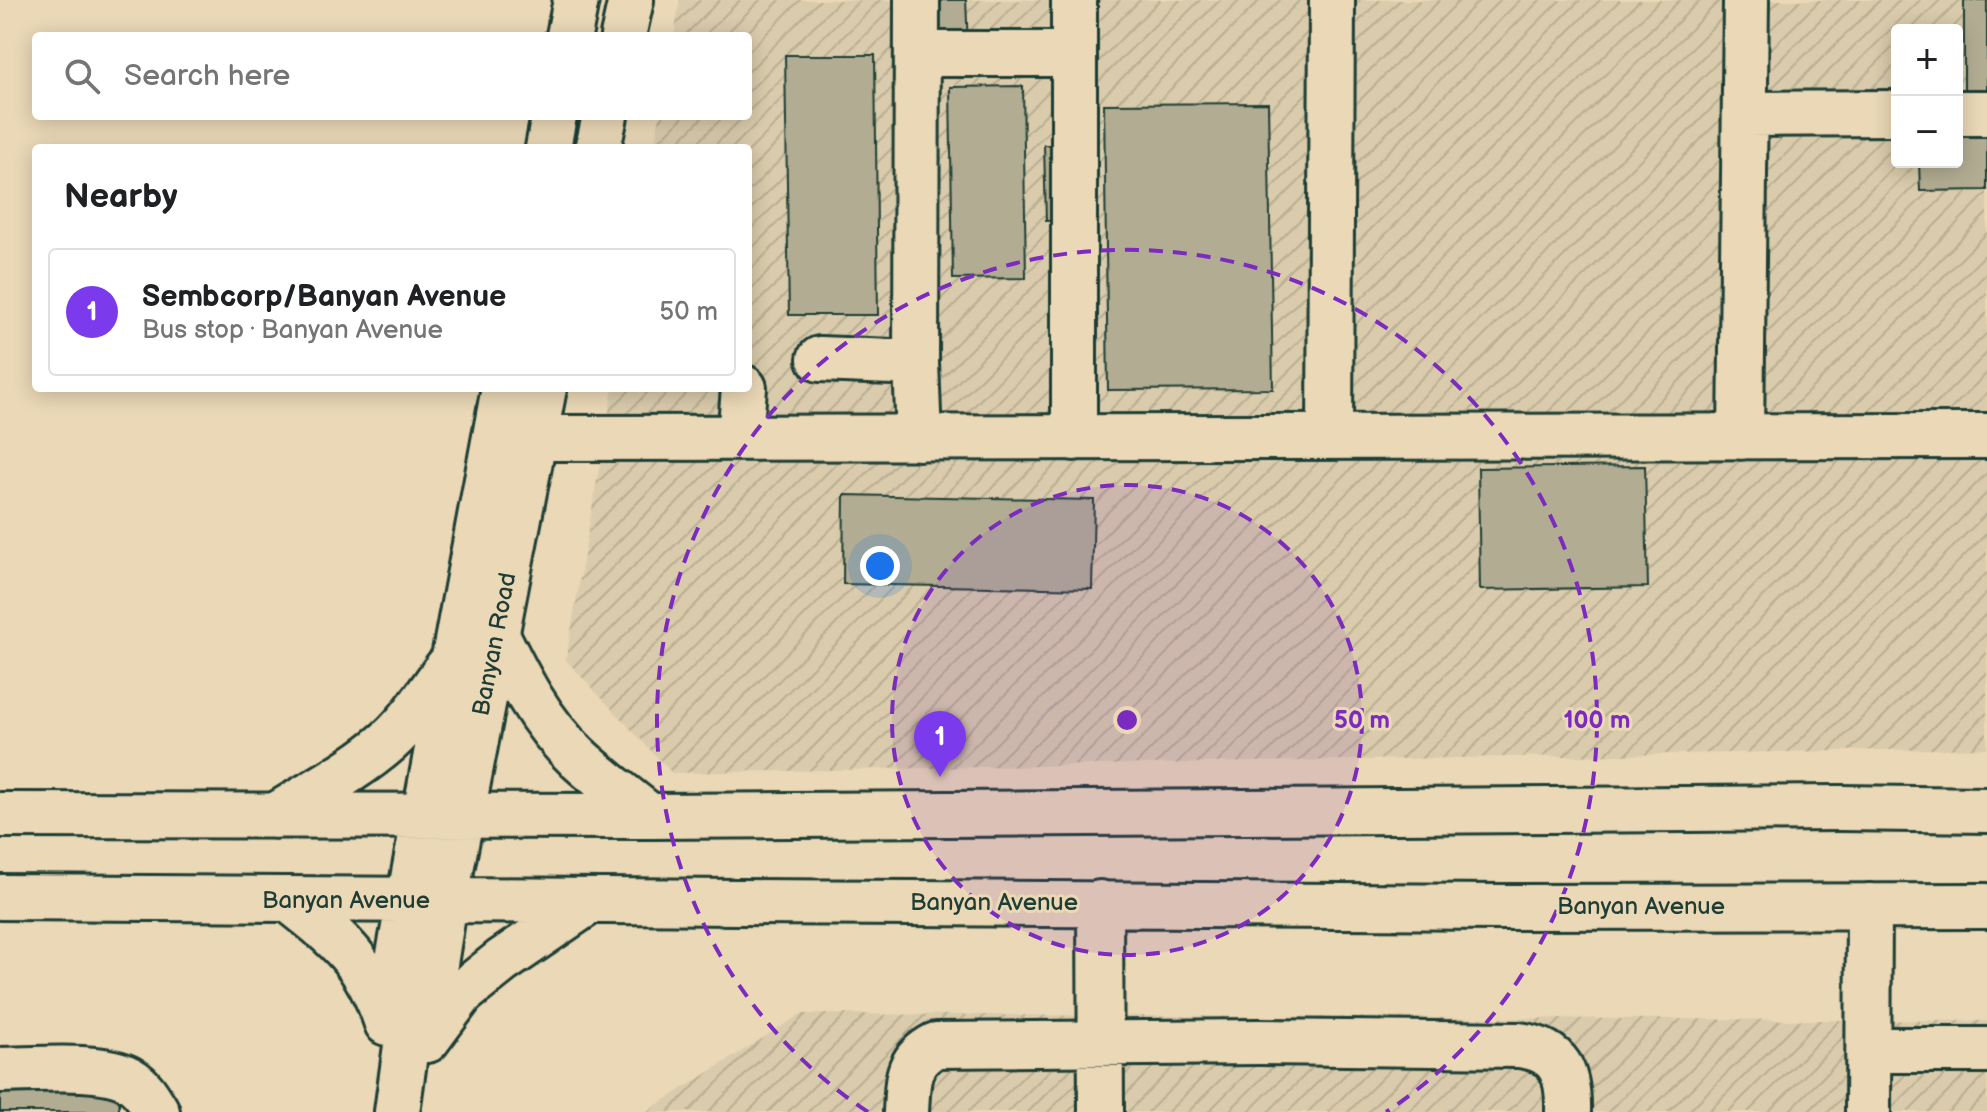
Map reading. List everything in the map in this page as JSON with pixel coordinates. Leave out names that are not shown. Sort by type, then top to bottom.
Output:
[{"type":"street","points":[[570,32],[576,0]]},
{"type":"street","points":[[624,32],[631,0]]},
{"type":"street","points":[[917,0],[916,363],[919,438]]},
{"type":"street","points":[[1074,0],[1074,438]]},
{"type":"street","points":[[1330,437],[1332,0]]},
{"type":"street","points":[[1741,437],[1746,0]]},
{"type":"street","points":[[917,54],[1074,54]]},
{"type":"street","points":[[1745,114],[1891,113]]},
{"type":"street","points":[[1963,113],[1987,113]]},
{"type":"street","points":[[549,144],[553,120]]},
{"type":"street","points":[[599,144],[604,120]]},
{"type":"street","points":[[820,359],[916,363]]},
{"type":"street","name":"Banyan Road","points":[[443,816],[453,659],[503,392]]},
{"type":"street","name":"Banyan Road","points":[[402,1076],[395,976],[427,900],[443,816],[496,633],[543,392]]},
{"type":"street","points":[[740,438],[744,392]]},
{"type":"street","points":[[533,438],[1987,436]]},
{"type":"street","points":[[496,633],[524,689],[547,723],[577,757],[649,816]]},
{"type":"street","points":[[275,816],[389,741],[418,710],[453,659]]},
{"type":"street","points":[[0,815],[649,816],[1841,808],[1987,810]]},
{"type":"street","name":"Banyan Avenue","points":[[0,897],[1502,907],[1987,906]]},
{"type":"street","points":[[288,899],[319,923],[358,961],[376,990],[402,1076]]},
{"type":"street","points":[[402,1076],[462,993],[502,961],[590,901]]},
{"type":"street","points":[[1100,903],[1101,1112]]},
{"type":"street","points":[[1868,1112],[1869,906]]},
{"type":"street","points":[[906,1112],[908,1078],[914,1062],[936,1045],[1275,1042],[1538,1047],[1553,1056],[1564,1074],[1568,1112]]},
{"type":"street","points":[[1869,1050],[1987,1050]]},
{"type":"street","points":[[0,1070],[104,1070],[129,1078],[144,1091],[157,1112]]},
{"type":"shaded area","points":[[680,0],[1987,0],[1987,748],[672,773],[566,660],[612,392],[752,392],[752,144],[655,144],[659,120],[752,120],[752,32],[675,32]]},
{"type":"shaded area","points":[[801,1014],[1987,1021],[1987,1112],[646,1112]]},
{"type":"building","points":[[931,0],[966,0],[968,45],[933,47]]},
{"type":"building","points":[[1964,0],[1987,0],[1987,89],[1964,89]]},
{"type":"building","points":[[785,55],[875,55],[878,315],[789,315]]},
{"type":"building","points":[[1023,86],[1026,278],[953,279],[950,87]]},
{"type":"building","points":[[1268,103],[1273,389],[1108,390],[1104,104]]},
{"type":"building","points":[[1963,137],[1987,137],[1987,190],[1920,191],[1919,168],[1963,168]]},
{"type":"building","points":[[1044,145],[1064,145],[1066,220],[1046,221]]},
{"type":"building","points":[[1645,466],[1648,587],[1480,590],[1478,468]]},
{"type":"building","points":[[844,495],[1094,500],[1092,589],[843,584]]},
{"type":"building","points":[[0,1091],[119,1093],[119,1112],[0,1112]]},
{"type":"place","name":"Sembcorp/Banyan Avenue","points":[[940,777]]}]
